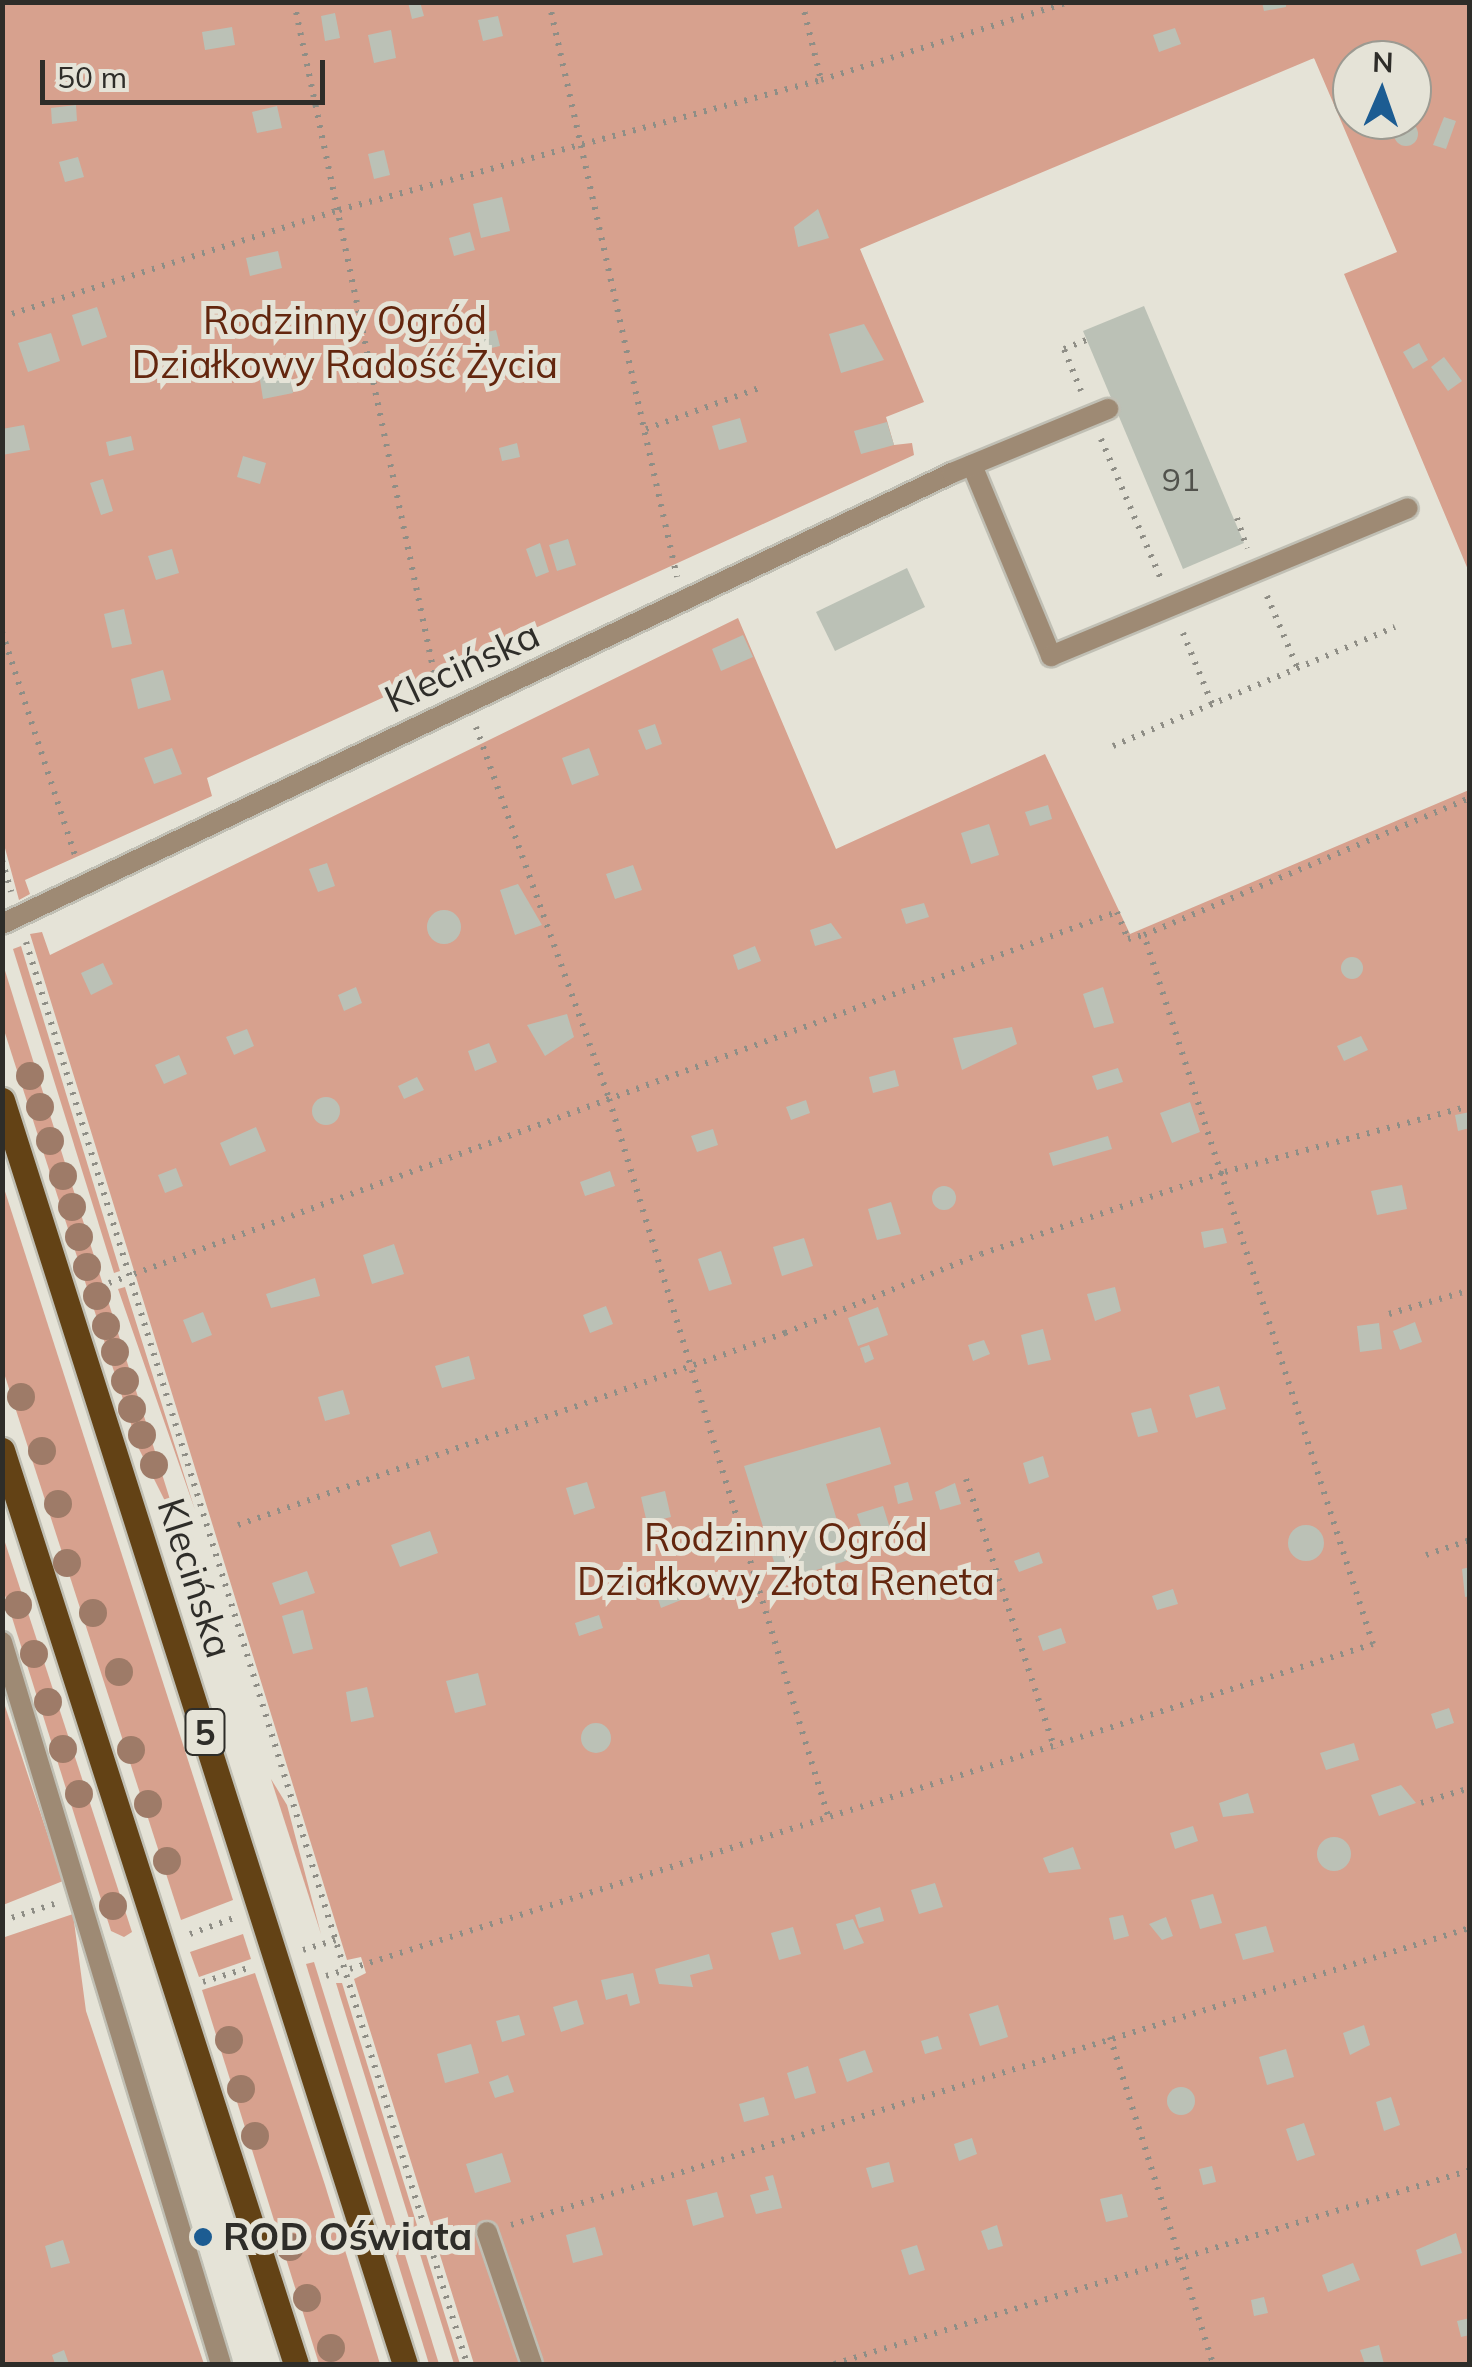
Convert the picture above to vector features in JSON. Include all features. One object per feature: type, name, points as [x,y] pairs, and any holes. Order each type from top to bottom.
[{"type":"main road","name":"Klecińska","points":[[2,1100],[405,2364]]},
{"type":"main road","points":[[2,1450],[296,2364]]},
{"type":"street","name":"Klecińska","points":[[10,920],[468,707],[962,469],[1100,412]]},
{"type":"street","points":[[962,469],[1051,656],[1408,508]]},
{"type":"street","points":[[2,1642],[221,2364]]},
{"type":"street","points":[[487,2232],[532,2364]]},
{"type":"path","points":[[294,2],[434,673]]},
{"type":"path","points":[[549,2],[577,143],[685,601]]},
{"type":"path","points":[[802,2],[821,80]]},
{"type":"path","points":[[2,317],[339,210],[821,80],[1068,2]]},
{"type":"path","points":[[1086,340],[1064,349],[1100,412],[1213,706]]},
{"type":"path","points":[[646,429],[759,388]]},
{"type":"path","points":[[1113,746],[1395,627]]},
{"type":"path","points":[[2,632],[87,883]]},
{"type":"path","points":[[468,707],[609,1099],[829,1819]]},
{"type":"path","points":[[134,1274],[1117,912],[1128,940],[1144,935],[1470,798]]},
{"type":"path","points":[[2,860],[10,920],[336,1940],[467,2364]]},
{"type":"path","points":[[350,1968],[1055,1749],[1373,1644],[1224,1172],[1144,935]]},
{"type":"path","points":[[238,1525],[1224,1172],[1470,1106]]},
{"type":"path","points":[[109,1283],[122,1278]]},
{"type":"path","points":[[1389,1314],[1470,1290]]},
{"type":"path","points":[[966,1479],[1055,1749]]},
{"type":"path","points":[[1426,1555],[1470,1540]]},
{"type":"path","points":[[1421,1803],[1470,1788]]},
{"type":"path","points":[[2,1921],[45,1907]]},
{"type":"path","points":[[180,1937],[244,1915]]},
{"type":"path","points":[[487,2232],[1470,1928]]},
{"type":"path","points":[[297,1952],[336,1940]]},
{"type":"path","points":[[326,1976],[339,1972]]},
{"type":"path","points":[[1110,2037],[1213,2364]]},
{"type":"path","points":[[834,2364],[1470,2170]]},
{"type":"green space","name":"Rodzinny Ogród Działkowy Radość Życia","points":[[2,3],[1469,3],[1469,572],[1344,274],[1397,252],[1349,140],[1432,140],[1432,40],[1332,40],[1332,100],[1314,58],[860,249],[924,402],[886,417],[894,445],[912,443],[914,455],[207,778],[212,796],[25,880],[30,894],[19,900],[2,837]]},
{"type":"green space","name":"Rodzinny Ogród Działkowy Złota Reneta","points":[[738,618],[836,849],[1045,754],[1130,934],[1469,790],[1469,2364],[474,2364],[354,1979],[366,1973],[361,1957],[347,1960],[30,934],[42,932],[50,955]]},
{"type":"green space","points":[[21,946],[120,1271],[114,1273],[13,949]]},
{"type":"green space","points":[[2,961],[172,1506],[168,1507],[139,1449],[3,1027]]},
{"type":"green space","points":[[2,1182],[233,1900],[181,1920],[3,1370]]},
{"type":"green space","points":[[125,1287],[129,1300],[195,1510],[118,1289]]},
{"type":"green space","points":[[2,1533],[132,1932],[124,1937],[111,1931],[3,1589]]},
{"type":"green space","points":[[2,1697],[63,1881],[3,1905],[2,1905]]},
{"type":"green space","points":[[271,1779],[287,1805],[321,1934]]},
{"type":"green space","points":[[73,1914],[86,2011],[204,2364],[3,2364],[2,1938]]},
{"type":"green space","points":[[243,1934],[251,1959],[199,1977],[190,1952]]},
{"type":"green space","points":[[314,1962],[439,2364],[429,2364],[306,1964]]},
{"type":"green space","points":[[255,1973],[380,2364],[319,2364],[202,1990]]},
{"type":"green space","points":[[336,1983],[342,1983],[460,2364],[454,2364]]},
{"type":"building","points":[[408,2],[420,2],[424,16],[412,19]]},
{"type":"building","points":[[1262,2],[1286,2],[1286,7],[1264,11]]},
{"type":"building","points":[[335,13],[340,38],[325,41],[321,16]]},
{"type":"building","points":[[498,16],[503,36],[483,41],[478,20]]},
{"type":"building","points":[[232,27],[235,45],[205,50],[202,32]]},
{"type":"building","points":[[1175,28],[1181,44],[1159,52],[1153,35]]},
{"type":"building","points":[[391,30],[396,58],[374,63],[368,35]]},
{"type":"building","points":[[76,105],[77,121],[52,124],[51,108]]},
{"type":"building","points":[[277,106],[282,128],[257,133],[252,112]]},
{"type":"building","points":[[1444,117],[1456,121],[1446,149],[1433,145]]},
{"type":"building","points":[[1396,140],[1416,140],[1406,146]]},
{"type":"building","points":[[384,150],[390,175],[374,179],[368,154]]},
{"type":"building","points":[[78,157],[84,177],[65,182],[59,162]]},
{"type":"building","points":[[502,197],[510,231],[481,238],[473,204]]},
{"type":"building","points":[[818,209],[829,238],[798,247],[794,227]]},
{"type":"building","points":[[470,232],[475,250],[454,256],[449,238]]},
{"type":"building","points":[[278,251],[282,268],[250,276],[246,258]]},
{"type":"building","points":[[1144,306],[1244,543],[1183,569],[1083,331]]},
{"type":"building","points":[[97,307],[107,337],[82,346],[72,315]]},
{"type":"building","points":[[864,324],[884,360],[841,373],[829,334]]},
{"type":"building","points":[[496,330],[500,346],[474,352],[470,336]]},
{"type":"building","points":[[51,333],[60,361],[28,372],[18,343]]},
{"type":"building","points":[[1419,343],[1428,360],[1413,369],[1403,352]]},
{"type":"building","points":[[1444,357],[1462,381],[1448,391],[1431,367]]},
{"type":"building","points":[[289,369],[293,393],[263,399],[259,374]]},
{"type":"building","points":[[740,418],[747,442],[719,450],[712,426]]},
{"type":"building","points":[[887,422],[894,445],[861,454],[854,431]]},
{"type":"building","points":[[24,425],[30,450],[2,455],[2,429]]},
{"type":"building","points":[[131,436],[134,450],[109,456],[106,442]]},
{"type":"building","points":[[517,443],[520,457],[502,461],[499,448]]},
{"type":"building","points":[[243,456],[266,463],[260,484],[237,477]]},
{"type":"building","points":[[103,479],[113,511],[101,515],[90,483]]},
{"type":"building","points":[[568,539],[576,565],[557,571],[549,545]]},
{"type":"building","points":[[540,543],[549,572],[536,577],[526,549]]},
{"type":"building","points":[[172,549],[179,573],[156,580],[148,556]]},
{"type":"building","points":[[907,568],[925,607],[835,651],[816,612]]},
{"type":"building","points":[[124,609],[132,644],[112,648],[104,614]]},
{"type":"building","points":[[743,635],[753,657],[721,671],[712,649]]},
{"type":"building","points":[[163,670],[171,700],[138,709],[131,679]]},
{"type":"building","points":[[655,724],[662,744],[646,750],[638,730]]},
{"type":"building","points":[[172,748],[182,774],[154,784],[144,758]]},
{"type":"building","points":[[589,748],[599,775],[572,785],[562,758]]},
{"type":"building","points":[[1048,805],[1052,819],[1030,826],[1025,812]]},
{"type":"building","points":[[989,824],[999,855],[971,864],[961,833]]},
{"type":"building","points":[[327,863],[335,886],[318,892],[309,869]]},
{"type":"building","points":[[633,865],[642,890],[615,899],[606,874]]},
{"type":"building","points":[[518,884],[542,925],[515,935],[500,890]]},
{"type":"building","points":[[924,903],[929,917],[906,924],[901,909]]},
{"type":"building","points":[[444,910],[456,915],[461,927],[456,939],[444,944],[432,939],[427,927],[432,915]]},
{"type":"building","points":[[831,923],[842,938],[815,946],[810,930]]},
{"type":"building","points":[[755,946],[761,961],[738,970],[733,955]]},
{"type":"building","points":[[1352,957],[1360,960],[1360,976],[1352,979],[1344,976],[1341,968],[1344,960]]},
{"type":"building","points":[[103,963],[113,984],[91,995],[81,973]]},
{"type":"building","points":[[356,987],[362,1003],[344,1011],[338,995]]},
{"type":"building","points":[[1103,987],[1114,1023],[1094,1028],[1083,994]]},
{"type":"building","points":[[567,1014],[574,1037],[545,1056],[527,1025]]},
{"type":"building","points":[[1012,1027],[1017,1044],[962,1070],[953,1038]]},
{"type":"building","points":[[247,1029],[254,1046],[234,1055],[226,1037]]},
{"type":"building","points":[[1361,1036],[1368,1050],[1344,1061],[1337,1046]]},
{"type":"building","points":[[489,1043],[497,1062],[475,1071],[468,1051]]},
{"type":"building","points":[[179,1055],[187,1074],[164,1084],[155,1065]]},
{"type":"building","points":[[1118,1068],[1123,1082],[1097,1090],[1092,1076]]},
{"type":"building","points":[[895,1070],[899,1086],[873,1093],[869,1077]]},
{"type":"building","points":[[417,1077],[424,1090],[404,1099],[398,1086]]},
{"type":"building","points":[[326,1097],[336,1101],[340,1111],[336,1121],[326,1125],[316,1121],[312,1111],[316,1101]]},
{"type":"building","points":[[806,1100],[810,1113],[791,1120],[786,1107]]},
{"type":"building","points":[[1190,1102],[1200,1132],[1172,1143],[1160,1113]]},
{"type":"building","points":[[1470,1112],[1470,1128],[1458,1131],[1455,1115]]},
{"type":"building","points":[[256,1127],[266,1151],[230,1166],[220,1143]]},
{"type":"building","points":[[713,1129],[718,1145],[697,1152],[691,1136]]},
{"type":"building","points":[[1108,1136],[1112,1149],[1053,1166],[1049,1153]]},
{"type":"building","points":[[176,1168],[183,1186],[165,1193],[158,1175]]},
{"type":"building","points":[[610,1171],[615,1186],[585,1196],[580,1182]]},
{"type":"building","points":[[1402,1185],[1407,1209],[1377,1215],[1371,1191]]},
{"type":"building","points":[[944,1186],[953,1189],[953,1207],[944,1210],[935,1207],[932,1198],[935,1189]]},
{"type":"building","points":[[891,1202],[901,1234],[877,1240],[868,1209]]},
{"type":"building","points":[[1223,1228],[1227,1243],[1204,1248],[1201,1232]]},
{"type":"building","points":[[804,1238],[813,1266],[782,1276],[773,1247]]},
{"type":"building","points":[[394,1244],[404,1274],[372,1284],[363,1255]]},
{"type":"building","points":[[721,1251],[732,1284],[709,1291],[698,1259]]},
{"type":"building","points":[[315,1278],[320,1296],[271,1308],[266,1294]]},
{"type":"building","points":[[1115,1287],[1121,1311],[1095,1321],[1087,1294]]},
{"type":"building","points":[[606,1306],[613,1324],[590,1333],[583,1315]]},
{"type":"building","points":[[878,1307],[888,1335],[858,1346],[848,1318]]},
{"type":"building","points":[[203,1312],[212,1335],[192,1343],[183,1320]]},
{"type":"building","points":[[1415,1322],[1422,1342],[1400,1350],[1393,1331]]},
{"type":"building","points":[[1379,1323],[1382,1349],[1360,1352],[1357,1326]]},
{"type":"building","points":[[1043,1329],[1051,1360],[1028,1365],[1021,1335]]},
{"type":"building","points":[[984,1340],[990,1354],[973,1361],[968,1345]]},
{"type":"building","points":[[869,1345],[874,1359],[865,1363],[860,1348]]},
{"type":"building","points":[[469,1356],[475,1379],[442,1388],[435,1366]]},
{"type":"building","points":[[1219,1386],[1226,1409],[1196,1418],[1189,1395]]},
{"type":"building","points":[[343,1390],[350,1414],[325,1421],[318,1397]]},
{"type":"building","points":[[1151,1408],[1158,1432],[1138,1437],[1131,1413]]},
{"type":"building","points":[[880,1427],[891,1464],[826,1484],[849,1560],[780,1581],[744,1466]]},
{"type":"building","points":[[1043,1456],[1049,1477],[1029,1484],[1023,1463]]},
{"type":"building","points":[[587,1482],[595,1508],[574,1515],[566,1488]]},
{"type":"building","points":[[908,1482],[913,1500],[898,1504],[894,1486]]},
{"type":"building","points":[[955,1483],[961,1504],[940,1510],[935,1492]]},
{"type":"building","points":[[665,1491],[671,1517],[647,1523],[641,1497]]},
{"type":"building","points":[[883,1506],[893,1538],[868,1546],[857,1514]]},
{"type":"building","points":[[1306,1525],[1319,1530],[1324,1543],[1319,1556],[1306,1561],[1293,1556],[1288,1543],[1293,1530]]},
{"type":"building","points":[[430,1531],[438,1553],[400,1567],[391,1545]]},
{"type":"building","points":[[1039,1552],[1043,1563],[1019,1572],[1014,1561]]},
{"type":"building","points":[[1470,1567],[1470,1596],[1465,1597],[1462,1569]]},
{"type":"building","points":[[307,1571],[315,1593],[280,1605],[272,1583]]},
{"type":"building","points":[[707,1574],[713,1594],[690,1600],[684,1581]]},
{"type":"building","points":[[676,1586],[681,1600],[661,1608],[656,1593]]},
{"type":"building","points":[[1173,1589],[1178,1604],[1157,1610],[1152,1596]]},
{"type":"building","points":[[303,1610],[313,1649],[293,1654],[282,1616]]},
{"type":"building","points":[[599,1615],[603,1628],[579,1636],[575,1623]]},
{"type":"building","points":[[1061,1628],[1066,1643],[1043,1651],[1038,1636]]},
{"type":"building","points":[[478,1673],[486,1705],[455,1713],[446,1681]]},
{"type":"building","points":[[367,1687],[374,1717],[351,1722],[346,1692]]},
{"type":"building","points":[[1449,1708],[1454,1723],[1436,1729],[1431,1714]]},
{"type":"building","points":[[596,1723],[607,1727],[611,1738],[607,1749],[596,1753],[585,1749],[581,1738],[585,1727]]},
{"type":"building","points":[[1354,1743],[1359,1760],[1326,1770],[1320,1753]]},
{"type":"building","points":[[1401,1785],[1416,1803],[1379,1816],[1371,1795]]},
{"type":"building","points":[[1248,1793],[1254,1813],[1223,1817],[1219,1803]]},
{"type":"building","points":[[1193,1826],[1198,1841],[1175,1849],[1170,1833]]},
{"type":"building","points":[[1334,1837],[1346,1842],[1351,1854],[1346,1866],[1334,1871],[1322,1866],[1317,1854],[1322,1842]]},
{"type":"building","points":[[1073,1847],[1081,1869],[1049,1873],[1043,1858]]},
{"type":"building","points":[[935,1883],[943,1907],[919,1914],[911,1890]]},
{"type":"building","points":[[1213,1894],[1222,1923],[1200,1929],[1191,1900]]},
{"type":"building","points":[[880,1907],[884,1921],[859,1928],[855,1915]]},
{"type":"building","points":[[1123,1915],[1129,1936],[1114,1940],[1109,1918]]},
{"type":"building","points":[[1166,1917],[1173,1936],[1162,1940],[1149,1924]]},
{"type":"building","points":[[853,1919],[864,1943],[844,1950],[836,1924]]},
{"type":"building","points":[[1266,1926],[1274,1952],[1243,1960],[1235,1934]]},
{"type":"building","points":[[793,1927],[801,1954],[779,1960],[771,1933]]},
{"type":"building","points":[[709,1954],[713,1969],[690,1975],[693,1987],[659,1984],[655,1969]]},
{"type":"building","points":[[633,1973],[640,2003],[630,2006],[627,1994],[606,2000],[601,1980]]},
{"type":"building","points":[[577,2000],[584,2024],[561,2032],[553,2007]]},
{"type":"building","points":[[998,2005],[1008,2037],[980,2046],[969,2014]]},
{"type":"building","points":[[519,2015],[525,2035],[502,2042],[496,2021]]},
{"type":"building","points":[[1364,2025],[1370,2045],[1350,2055],[1343,2033]]},
{"type":"building","points":[[938,2036],[942,2049],[925,2054],[921,2041]]},
{"type":"building","points":[[471,2044],[479,2073],[445,2083],[437,2054]]},
{"type":"building","points":[[1286,2049],[1294,2077],[1267,2085],[1259,2057]]},
{"type":"building","points":[[865,2050],[873,2072],[847,2082],[839,2059]]},
{"type":"building","points":[[808,2066],[816,2093],[795,2099],[787,2073]]},
{"type":"building","points":[[508,2075],[514,2092],[495,2098],[489,2082]]},
{"type":"building","points":[[1181,2087],[1191,2091],[1195,2101],[1191,2111],[1181,2115],[1171,2111],[1167,2101],[1171,2091]]},
{"type":"building","points":[[764,2097],[769,2115],[744,2122],[739,2104]]},
{"type":"building","points":[[1391,2097],[1400,2125],[1384,2131],[1376,2102]]},
{"type":"building","points":[[1304,2123],[1315,2155],[1297,2161],[1286,2129]]},
{"type":"building","points":[[972,2138],[977,2154],[959,2161],[954,2144]]},
{"type":"building","points":[[502,2153],[511,2182],[475,2193],[466,2164]]},
{"type":"building","points":[[889,2162],[894,2182],[872,2188],[866,2168]]},
{"type":"building","points":[[1212,2166],[1216,2182],[1203,2185],[1199,2169]]},
{"type":"building","points":[[773,2175],[782,2208],[756,2214],[750,2195],[769,2190],[765,2177]]},
{"type":"building","points":[[717,2192],[724,2217],[693,2226],[686,2200]]},
{"type":"building","points":[[1122,2194],[1128,2217],[1106,2222],[1100,2199]]},
{"type":"building","points":[[997,2225],[1003,2246],[988,2250],[981,2231]]},
{"type":"building","points":[[595,2227],[603,2255],[573,2263],[566,2235]]},
{"type":"building","points":[[1456,2233],[1462,2253],[1421,2266],[1416,2250]]},
{"type":"building","points":[[63,2240],[70,2263],[51,2268],[45,2246]]},
{"type":"building","points":[[917,2245],[925,2270],[909,2275],[901,2250]]},
{"type":"building","points":[[1353,2263],[1360,2280],[1328,2292],[1322,2275]]},
{"type":"building","points":[[1264,2297],[1268,2313],[1254,2316],[1251,2300]]},
{"type":"building","points":[[1470,2318],[1470,2335],[1461,2337],[1457,2321]]},
{"type":"building","points":[[1379,2345],[1384,2364],[1365,2364],[1360,2350]]},
{"type":"building","points":[[64,2350],[69,2364],[55,2364],[52,2355]]},
{"type":"place","name":"ROD Oświata","points":[[203,2237]]}]
